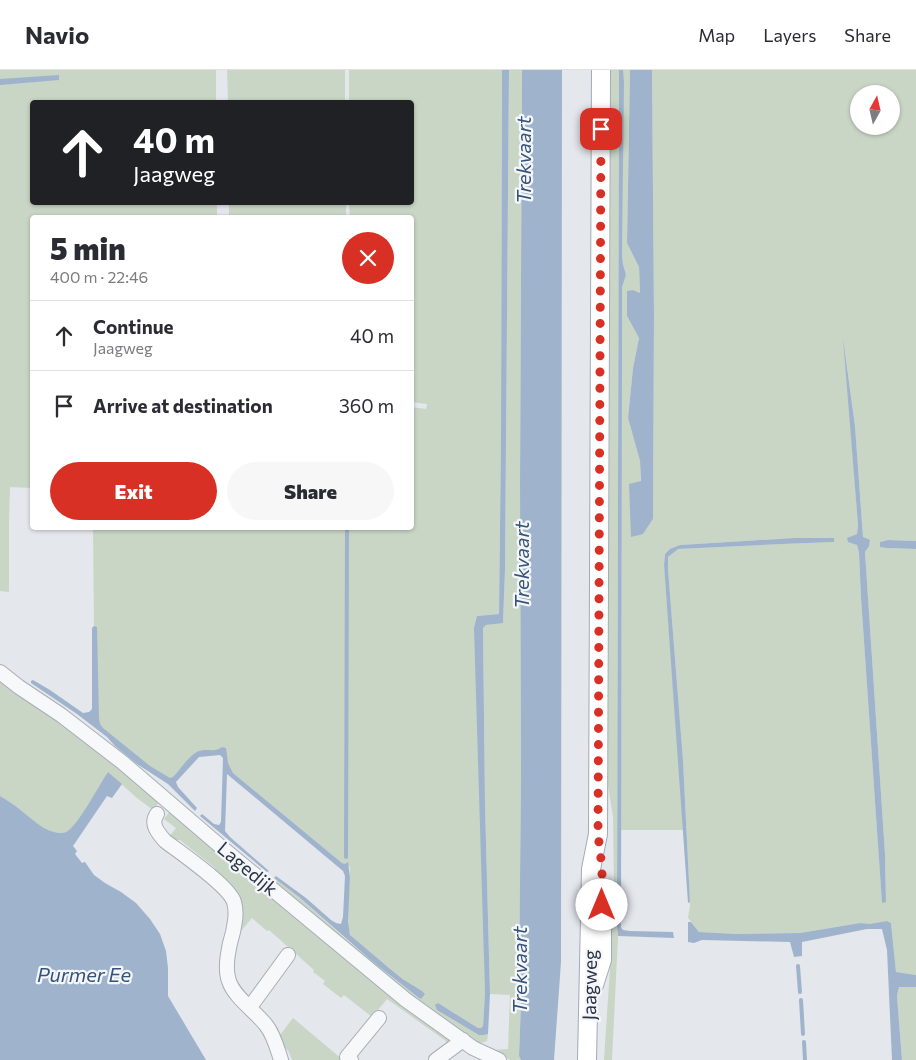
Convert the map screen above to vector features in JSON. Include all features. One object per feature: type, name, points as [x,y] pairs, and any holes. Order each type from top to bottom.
[{"type":"main road","name":"Jaagweg","points":[[587,1060],[591,869],[598,834],[601,70]]},
{"type":"street","name":"Lagedijk","points":[[0,672],[98,743],[400,995],[473,1048],[499,1060]]},
{"type":"street","points":[[157,814],[154,818],[154,825],[165,841],[221,884],[234,901],[236,919],[229,946],[227,972],[229,982],[234,991],[265,1023],[271,1032],[281,1060]]},
{"type":"street","points":[[250,1007],[288,955]]},
{"type":"street","points":[[351,1060],[346,1057],[379,1018]]},
{"type":"street","points":[[436,1060],[463,1040]]},
{"type":"green space","points":[[0,70],[216,70],[216,100],[30,100],[30,205],[217,205],[217,215],[30,215],[30,488],[10,487],[9,592],[0,591]]},
{"type":"green space","points":[[227,70],[345,70],[345,100],[228,100]]},
{"type":"green space","points":[[349,70],[502,70],[499,614],[477,616],[485,993],[483,1026],[478,1028],[438,1003],[484,1035],[488,1034],[487,1041],[478,1044],[404,993],[271,883],[274,878],[299,897],[347,940],[419,998],[404,980],[352,938],[348,924],[350,867],[342,863],[233,773],[222,747],[217,751],[202,750],[172,783],[95,725],[93,530],[414,530],[414,407],[426,409],[427,404],[414,402],[414,215],[350,215],[349,205],[414,205],[414,100],[349,100]]},
{"type":"green space","points":[[509,70],[522,70],[519,983],[521,1003],[519,1056],[521,1060],[510,1060],[494,1050],[508,1049],[510,995],[490,994],[485,803],[483,628],[486,625],[503,622],[505,570]]},
{"type":"green space","points":[[611,70],[619,70],[618,937],[612,1060],[604,1060],[614,885],[613,816],[608,786]]},
{"type":"green space","points":[[623,70],[630,70],[627,243],[639,267],[640,293],[633,290],[627,316],[639,338],[633,368],[628,418],[640,461],[643,534],[653,519],[652,70],[916,70],[916,541],[888,540],[880,542],[880,547],[916,549],[916,975],[896,972],[891,923],[887,921],[870,925],[860,923],[800,933],[736,934],[699,932],[688,918],[690,905],[683,760],[668,557],[677,549],[834,542],[794,538],[680,545],[665,554],[664,565],[684,830],[621,830],[622,286],[626,275],[623,264]],"holes":[[[845,351],[855,426],[863,538],[869,546],[865,552],[885,854],[886,902],[882,902],[859,553],[857,545],[847,539],[857,534],[858,525]]]},
{"type":"green space","points":[[229,205],[346,205],[346,215],[229,215]]},
{"type":"green space","points":[[0,677],[39,704],[161,800],[153,810],[108,772],[76,822],[63,833],[43,828],[0,796]]},
{"type":"green space","points":[[170,811],[451,1041],[449,1046],[429,1059],[428,1056],[445,1045],[446,1041],[387,999],[372,1017],[344,995],[341,998],[323,984],[325,981],[313,972],[314,970],[269,930],[267,931],[252,918],[241,931],[214,873],[215,868],[180,840],[174,840],[169,837],[176,828],[164,819]]},
{"type":"green space","points":[[899,987],[916,987],[916,1060],[902,1060],[897,997]]},
{"type":"green space","points":[[293,1018],[343,1060],[292,1060],[289,1052],[281,1044],[280,1035]]},
{"type":"water","points":[[502,70],[509,70],[505,570],[503,623],[486,625],[483,628],[490,994],[488,1034],[479,1035],[437,1010],[435,1005],[438,1003],[478,1028],[483,1026],[485,993],[474,628],[477,616],[499,614]]},
{"type":"water","name":"Trekvaart","points":[[522,70],[562,70],[561,962],[554,1060],[521,1060],[519,1056],[521,1003],[519,983]]},
{"type":"water","points":[[619,70],[623,70],[624,83],[622,255],[626,275],[622,287],[621,928],[630,931],[673,932],[674,938],[618,936],[617,926]]},
{"type":"water","points":[[630,70],[652,70],[654,316],[653,519],[643,534],[631,537],[629,484],[641,481],[640,461],[628,418],[633,368],[639,338],[627,316],[627,291],[633,290],[640,293],[639,267],[627,243]]},
{"type":"water","points":[[59,75],[59,80],[0,85],[0,79]]},
{"type":"water","points":[[843,338],[855,426],[863,537],[870,540],[865,552],[885,854],[886,902],[882,903],[859,553],[857,545],[848,542],[847,538],[857,534],[858,525]]},
{"type":"water","points":[[794,538],[834,538],[834,542],[678,549],[668,557],[683,760],[690,902],[688,903],[664,565],[665,554],[670,549],[680,545]]},
{"type":"water","points":[[888,540],[916,541],[916,549],[880,547],[880,542]]},
{"type":"water","points":[[94,626],[97,627],[99,718],[103,728],[150,766],[170,778],[196,753],[202,750],[226,748],[228,763],[233,773],[342,863],[348,862],[350,877],[348,921],[350,935],[404,980],[422,991],[425,994],[421,999],[373,962],[299,897],[274,878],[276,876],[306,898],[331,920],[341,924],[345,876],[343,871],[227,774],[225,831],[269,871],[267,872],[200,816],[202,814],[214,824],[219,825],[221,822],[223,758],[220,755],[199,757],[176,782],[178,787],[197,808],[195,811],[168,784],[137,764],[107,737],[77,714],[31,683],[33,680],[83,713],[89,712],[92,709],[92,628]]},
{"type":"water","name":"Purmer Ee","points":[[108,772],[122,784],[112,798],[107,796],[73,846],[77,851],[75,854],[82,863],[85,862],[94,875],[136,903],[160,934],[166,951],[168,996],[206,1060],[0,1060],[0,796],[43,828],[63,833],[76,822]]},
{"type":"water","points":[[887,921],[891,923],[896,972],[916,975],[916,987],[899,987],[897,996],[902,1060],[892,1060],[887,950],[882,929],[867,929],[802,942],[802,956],[794,957],[790,942],[702,940],[694,943],[688,942],[688,922],[691,922],[699,932],[736,934],[800,933],[860,923],[870,924]]},
{"type":"waterway","points":[[346,857],[347,530]]},
{"type":"waterway","points":[[798,966],[800,992]]},
{"type":"waterway","points":[[801,1000],[803,1034]]},
{"type":"waterway","points":[[804,1042],[805,1060]]},
{"type":"route","points":[[601,129],[598,834],[602,868],[602,905]]}]
